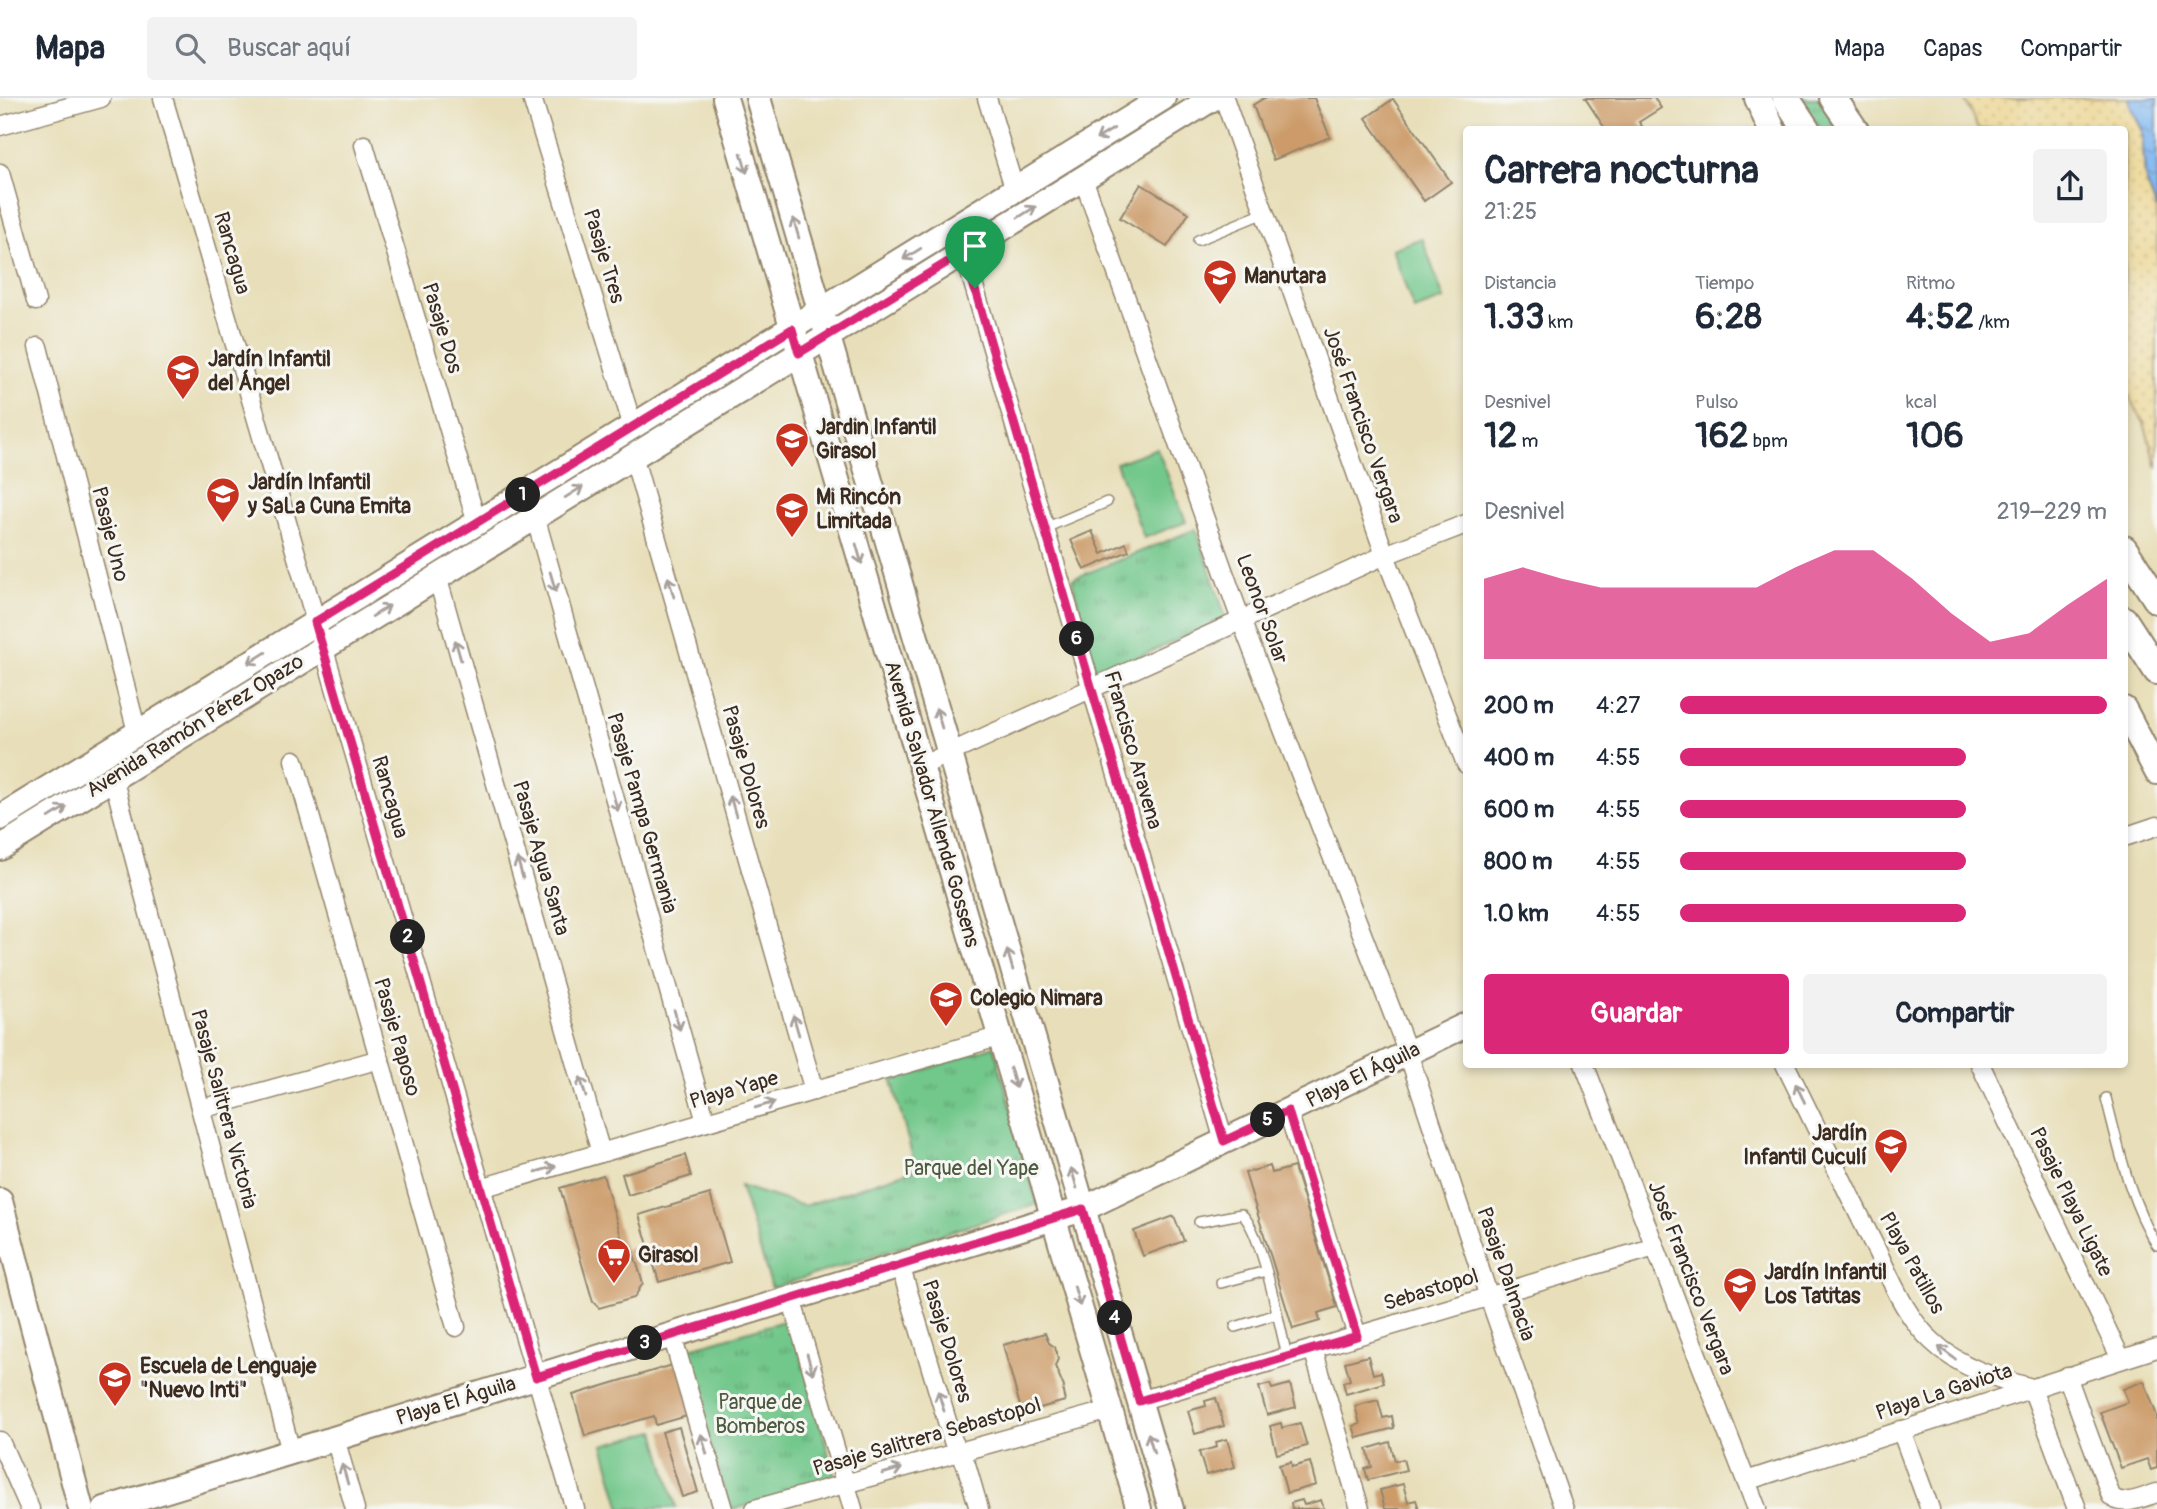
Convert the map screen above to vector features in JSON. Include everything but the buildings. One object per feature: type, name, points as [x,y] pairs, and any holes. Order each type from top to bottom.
[{"type":"main road","name":"Avenida Salvador Allende Gossens","points":[[724,98],[1139,1509]]},
{"type":"main road","name":"Avenida Salvador Allende Gossens","points":[[758,98],[1171,1509]]},
{"type":"main road","name":"Avenida Ramón Pérez Opazo","points":[[0,848],[633,455],[796,341],[821,312],[1163,98]]},
{"type":"main road","name":"Avenida Ramón Pérez Opazo","points":[[0,818],[633,427],[796,341],[828,335],[1213,98]]},
{"type":"main road","points":[[1743,98],[1760,126]]},
{"type":"main road","points":[[1758,98],[1770,126]]},
{"type":"main road","points":[[1786,98],[1804,126]]},
{"type":"main road","points":[[1833,98],[1852,126]]},
{"type":"main road","points":[[1850,98],[1861,126]]},
{"type":"main road","points":[[2128,555],[2157,600]]},
{"type":"main road","points":[[2128,626],[2157,671]]},
{"type":"main road","points":[[2128,715],[2157,772]]},
{"type":"main road","name":"Playa El Águila","points":[[105,1509],[1083,1209],[1463,1026]]},
{"type":"main road","points":[[0,1201],[81,1509]]},
{"type":"street","points":[[0,126],[102,98]]},
{"type":"street","name":"Rancagua","points":[[163,98],[575,1509]]},
{"type":"street","name":"Pasaje Tres","points":[[532,98],[633,427]]},
{"type":"street","points":[[987,98],[1015,191]]},
{"type":"street","name":"José Francisco Vergara","points":[[1224,98],[1385,555],[1463,756]]},
{"type":"street","name":"Pasaje Dos","points":[[364,145],[477,523]]},
{"type":"street","points":[[0,173],[36,301]]},
{"type":"street","name":"Leonor Solar","points":[[1083,178],[1241,620],[1408,1053]]},
{"type":"street","name":"Francisco Aravena","points":[[964,252],[1224,1141]]},
{"type":"street","name":"Pasaje Uno","points":[[38,348],[137,733]]},
{"type":"street","name":"Pasaje Dolores","points":[[633,455],[814,1091]]},
{"type":"street","name":"Pasaje Pampa Germania","points":[[535,516],[706,1122]]},
{"type":"street","points":[[921,766],[1385,555],[1463,525]]},
{"type":"street","name":"Pasaje Agua Santa","points":[[437,576],[601,1153]]},
{"type":"street","name":"Pasaje Paposo","points":[[294,760],[456,1327]]},
{"type":"street","name":"Pasaje Salitrera Victoria","points":[[113,777],[291,1452]]},
{"type":"street","points":[[2128,836],[2157,826]]},
{"type":"street","name":"Playa Yape","points":[[481,1188],[1000,1037]]},
{"type":"street","name":"Pasaje Dalmacia","points":[[1408,1053],[1489,1297],[1564,1509]]},
{"type":"street","points":[[201,1109],[380,1059]]},
{"type":"street","name":"José Francisco Vergara","points":[[1586,1068],[1757,1509]]},
{"type":"street","name":"Playa Patillos","points":[[1787,1068],[1894,1285],[1917,1325],[1941,1350],[1970,1368],[1987,1376],[2032,1388]]},
{"type":"street","name":"Pasaje Playa Ligate","points":[[1982,1068],[2121,1359]]},
{"type":"street","points":[[1288,1111],[1357,1336]]},
{"type":"street","name":"Sebastopol","points":[[1139,1401],[1655,1247]]},
{"type":"street","name":"Pasaje Dolores","points":[[900,1265],[953,1441],[960,1452],[979,1509]]},
{"type":"street","points":[[791,1298],[853,1509]]},
{"type":"street","points":[[672,1335],[723,1509]]},
{"type":"street","name":"Playa La Gaviota","points":[[1746,1481],[2157,1348]]},
{"type":"street","points":[[1313,1349],[1360,1509]]},
{"type":"street","points":[[2067,1376],[2111,1496],[2116,1501],[2124,1502],[2157,1493]]},
{"type":"street","points":[[2032,1388],[2077,1509]]},
{"type":"street","name":"Pasaje Salitrera Sebastopol","points":[[755,1509],[1110,1410]]},
{"type":"street","points":[[1901,1430],[1930,1509]]},
{"type":"street","points":[[335,1438],[355,1509]]},
{"type":"street","points":[[0,1441],[30,1509]]},
{"type":"lane","points":[[1198,240],[1264,212]]},
{"type":"lane","points":[[1045,528],[1107,502]]},
{"type":"lane","points":[[2106,1098],[2129,1187],[2146,1227],[2157,1244]]},
{"type":"lane","points":[[1199,1222],[1241,1214],[1247,1218],[1266,1271],[1287,1356]]},
{"type":"lane","points":[[1221,1283],[1266,1271]]},
{"type":"lane","points":[[1235,1327],[1277,1314]]},
{"type":"green space","points":[[1798,98],[1819,98],[1838,126],[1819,126]]},
{"type":"green space","points":[[1422,238],[1444,299],[1414,310],[1392,249]]},
{"type":"green space","points":[[1157,448],[1186,522],[1144,538],[1116,463]]},
{"type":"green space","points":[[1196,529],[1226,618],[1097,676],[1072,579]]},
{"type":"green space","name":"Parque del Yape","points":[[994,1046],[1037,1204],[772,1288],[740,1186],[804,1206],[916,1169],[892,1081]]},
{"type":"green space","name":"Parque de Bomberos","points":[[787,1320],[792,1324],[834,1473],[828,1484],[735,1509],[728,1505],[685,1355],[691,1348]]},
{"type":"green space","points":[[655,1431],[676,1508],[621,1509],[603,1445]]},
{"type":"sand","points":[[1964,98],[2129,98],[2142,129],[2145,177],[2157,210],[2157,468],[2144,423],[2128,394],[2128,126],[1977,126]]},
{"type":"water","points":[[2129,98],[2157,98],[2157,210],[2145,177],[2142,129]]},
{"type":"place","name":"Manutara","points":[[1220,306]]},
{"type":"place","name":"Jardín Infantil del Ángel","points":[[183,401]]},
{"type":"place","name":"Jardin Infantil Girasol","points":[[792,469]]},
{"type":"place","name":"Jardín Infantil y SaLa Cuna Emita","points":[[223,524]]},
{"type":"place","name":"Mi Rincón Limitada","points":[[792,539]]},
{"type":"place","name":"Colegio Nimara","points":[[946,1028]]},
{"type":"place","name":"Jardín Infantil Cuculí","points":[[1891,1175]]},
{"type":"place","name":"Girasol","points":[[614,1285]]},
{"type":"place","name":"Jardín Infantil Los Tatitas","points":[[1740,1314]]},
{"type":"place","name":"Escuela de Lenguaje \"Nuevo Inti\"","points":[[115,1408]]},
{"type":"route","points":[[964,252],[975,288],[1224,1141],[1288,1111],[1357,1336],[1139,1401],[1083,1209],[536,1377],[315,622],[792,329],[799,353],[964,252]]}]
